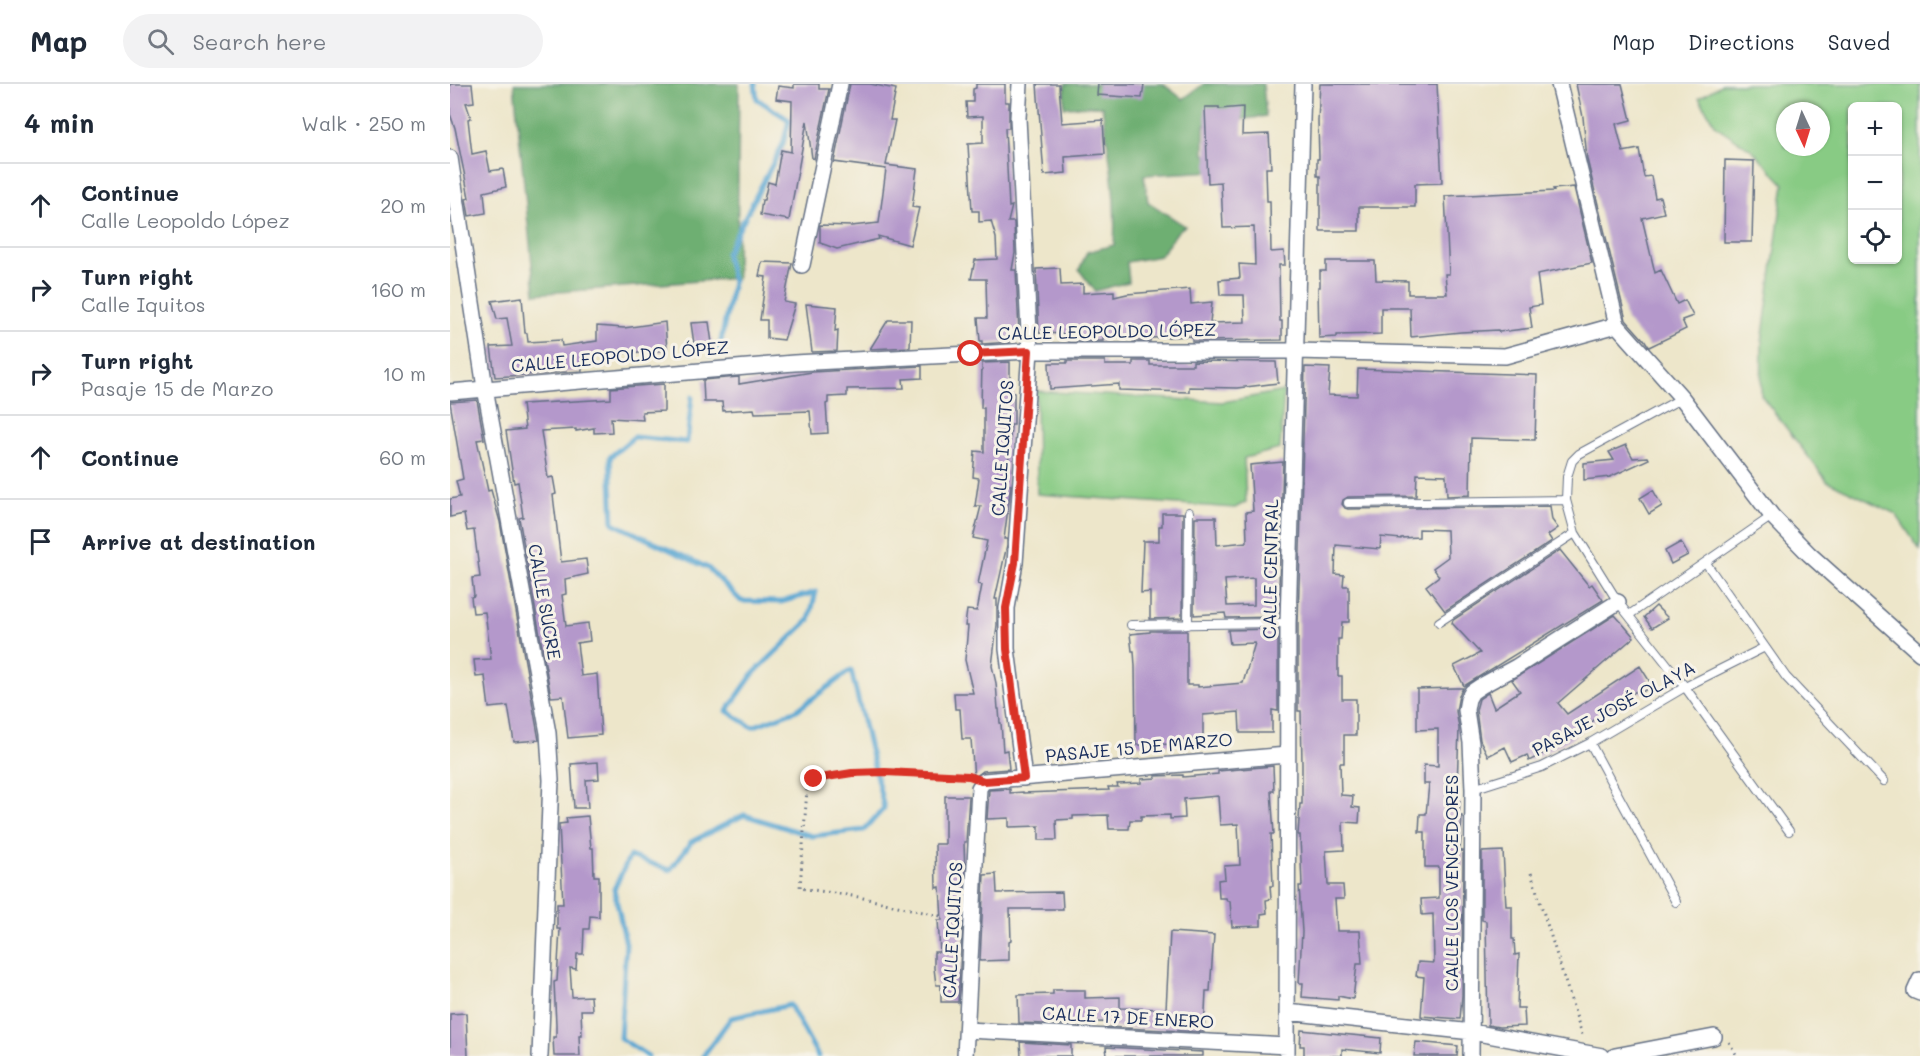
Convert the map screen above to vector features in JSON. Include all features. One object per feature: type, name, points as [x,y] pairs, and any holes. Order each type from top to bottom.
[{"type":"street","points":[[802,265],[840,84]]},
{"type":"street","name":"CALLE IQUITOS","points":[[1020,84],[1018,118],[1029,351],[1015,563],[1006,608],[1007,649],[1024,778]]},
{"type":"street","name":"CALLE CENTRAL","points":[[1287,1051],[1288,623],[1303,84]]},
{"type":"street","points":[[1559,84],[1617,325],[1682,398],[1772,516],[1809,554],[1920,653]]},
{"type":"street","name":"CALLE SUCRE","points":[[450,158],[485,388],[548,733],[551,780],[540,1056]]},
{"type":"street","name":"CALLE LEOPOLDO LÓPEZ","points":[[450,392],[794,363],[1029,351],[1296,351],[1505,356],[1617,325]]},
{"type":"street","name":"CALLE LOS VENCEDORES","points":[[1471,1056],[1473,789],[1472,743],[1466,710],[1468,699],[1472,692],[1481,686],[1516,667],[1618,602]]},
{"type":"street","name":"PASAJE 15 DE MARZO","points":[[984,781],[1287,755]]},
{"type":"street","name":"CALLE IQUITOS","points":[[965,1056],[980,788],[984,781]]},
{"type":"street","points":[[1920,980],[1915,991],[1920,993]]},
{"type":"street","points":[[1287,1012],[1472,1032],[1595,1055]]},
{"type":"street","name":"CALLE 17 DE ENERO","points":[[967,1030],[1287,1051]]},
{"type":"street","points":[[1615,1056],[1714,1037]]},
{"type":"lane","points":[[1682,398],[1579,454],[1572,461],[1567,477],[1566,500],[1575,532],[1618,602],[1685,687],[1788,831]]},
{"type":"lane","points":[[1348,503],[1566,500]]},
{"type":"lane","points":[[1188,625],[1189,512]]},
{"type":"lane","points":[[1629,615],[1772,516]]},
{"type":"lane","points":[[1439,622],[1575,532]]},
{"type":"lane","points":[[1706,562],[1786,677],[1884,781]]},
{"type":"lane","points":[[1131,625],[1288,623]]},
{"type":"lane","name":"PASAJE JOSÉ OLAYA","points":[[1473,789],[1542,767],[1590,743],[1685,687],[1765,647]]},
{"type":"lane","points":[[1590,743],[1676,902]]},
{"type":"path","points":[[940,916],[859,897],[800,888],[807,789],[814,779],[852,773],[885,772],[969,776],[984,781]]},
{"type":"path","points":[[1531,873],[1595,1055]]},
{"type":"green space","points":[[514,84],[739,84],[737,278],[535,294]]},
{"type":"green space","points":[[1065,84],[1163,84],[1183,99],[1204,84],[1263,84],[1266,116],[1204,125],[1204,154],[1214,159],[1215,171],[1144,175],[1148,202],[1185,226],[1178,231],[1160,256],[1127,262],[1129,282],[1095,291],[1079,270],[1087,252],[1114,245],[1113,193],[1107,140],[1102,106],[1064,107]]},
{"type":"green space","points":[[1722,84],[1920,84],[1920,550],[1896,514],[1827,481],[1761,395],[1762,342],[1784,184],[1753,151],[1716,126],[1699,98]]},
{"type":"green space","points":[[1036,391],[1223,402],[1284,391],[1280,449],[1244,458],[1246,502],[1235,508],[1037,494]]},
{"type":"building","points":[[450,84],[472,84],[474,102],[466,103],[471,118],[468,119],[472,154],[486,151],[490,171],[503,169],[506,187],[484,192],[486,213],[469,216],[466,199],[469,198],[450,114]]},
{"type":"building","points":[[794,84],[819,84],[819,89],[829,89],[814,159],[807,121],[789,220],[760,215],[768,182],[775,184],[781,150],[791,152],[792,101],[776,99],[778,86],[794,88]]},
{"type":"building","points":[[850,84],[870,84],[896,89],[890,120],[895,120],[886,165],[917,169],[912,207],[919,208],[910,245],[878,236],[879,239],[837,249],[820,243],[820,225],[851,226],[879,223],[886,169],[834,162]]},
{"type":"building","points":[[976,84],[1005,84],[1005,102],[1009,102],[1009,128],[1005,128],[1009,207],[1012,206],[1008,222],[1014,222],[1015,253],[1012,270],[1016,270],[1019,332],[1015,332],[1014,340],[1010,342],[982,344],[980,341],[978,318],[987,318],[986,279],[971,279],[975,260],[997,259],[996,238],[991,221],[979,222],[979,211],[972,211],[968,144],[983,143],[983,116],[967,117],[966,102],[973,102],[973,89],[976,88]]},
{"type":"building","points":[[1037,84],[1059,84],[1062,123],[1103,120],[1105,154],[1065,157],[1066,173],[1044,175]]},
{"type":"building","points":[[1098,84],[1144,84],[1142,98],[1097,95]]},
{"type":"building","points":[[1320,84],[1437,84],[1442,183],[1415,184],[1415,207],[1359,207],[1359,231],[1320,231],[1320,176],[1317,176],[1317,159],[1319,159]]},
{"type":"building","points":[[1576,84],[1622,84],[1631,120],[1616,124],[1623,152],[1639,149],[1644,177],[1651,176],[1655,198],[1660,197],[1664,213],[1642,218],[1655,273],[1661,270],[1677,304],[1685,300],[1693,316],[1682,320],[1686,329],[1649,347],[1626,320],[1587,159],[1583,117]]},
{"type":"building","points":[[1205,107],[1219,107],[1219,109],[1243,107],[1242,135],[1269,134],[1271,168],[1266,168],[1267,201],[1270,201],[1271,252],[1284,251],[1285,265],[1279,265],[1282,340],[1192,341],[1192,336],[1150,338],[1150,341],[1133,341],[1133,337],[1103,338],[1103,341],[1068,341],[1068,334],[1039,333],[1036,269],[1060,268],[1061,285],[1083,284],[1083,293],[1114,291],[1114,297],[1190,289],[1191,304],[1212,302],[1210,323],[1245,322],[1244,295],[1220,295],[1219,280],[1240,278],[1239,264],[1255,265],[1254,227],[1223,228],[1221,182],[1208,183]]},
{"type":"building","points":[[1725,160],[1754,161],[1752,242],[1724,242]]},
{"type":"building","points":[[1574,187],[1592,263],[1537,274],[1541,305],[1529,307],[1532,328],[1411,337],[1410,308],[1381,308],[1381,334],[1337,335],[1337,337],[1319,338],[1318,287],[1320,287],[1320,271],[1326,271],[1326,261],[1375,261],[1376,280],[1408,281],[1408,294],[1447,294],[1445,274],[1449,274],[1445,196],[1554,191],[1553,189]]},
{"type":"building","points":[[762,262],[792,263],[784,302],[795,304],[784,340],[767,338],[767,320],[760,320],[766,277],[759,276]]},
{"type":"building","points":[[522,297],[528,342],[561,340],[562,346],[597,341],[597,326],[624,328],[665,322],[667,350],[597,355],[581,361],[582,371],[495,377],[491,347],[512,346],[507,318],[497,319],[492,301]]},
{"type":"building","points":[[806,304],[837,307],[835,331],[838,330],[837,351],[812,352]]},
{"type":"building","points":[[888,320],[911,320],[910,347],[870,349]]},
{"type":"building","points":[[709,322],[712,343],[694,344],[691,323]]},
{"type":"building","points":[[1067,361],[1105,361],[1105,365],[1133,365],[1133,361],[1150,361],[1150,365],[1193,365],[1193,361],[1276,362],[1278,383],[1237,388],[1189,387],[1189,392],[1119,390],[1119,384],[1050,389],[1049,363],[1067,363]]},
{"type":"building","points":[[1010,362],[1010,393],[1014,393],[1014,425],[1011,425],[1007,484],[1011,485],[1004,539],[1007,539],[1007,545],[995,599],[997,599],[997,625],[992,666],[1003,751],[1007,750],[1009,769],[983,771],[974,778],[971,739],[962,739],[960,709],[955,709],[954,693],[973,693],[965,660],[968,626],[965,626],[967,610],[977,611],[982,585],[978,584],[987,541],[973,538],[981,506],[975,506],[979,478],[973,477],[975,451],[984,452],[984,408],[981,408],[982,363]]},
{"type":"building","points":[[922,366],[922,378],[903,379],[904,388],[847,389],[847,396],[828,397],[826,404],[828,433],[812,434],[810,411],[755,413],[754,409],[723,411],[722,402],[704,402],[703,380],[739,377],[739,384],[812,372]]},
{"type":"building","points":[[1305,367],[1330,368],[1328,395],[1357,396],[1358,369],[1537,375],[1535,440],[1471,438],[1470,495],[1447,496],[1446,475],[1417,474],[1416,496],[1348,497],[1343,500],[1342,504],[1348,509],[1550,506],[1552,520],[1558,528],[1548,535],[1552,541],[1445,611],[1426,586],[1439,576],[1433,568],[1448,557],[1447,530],[1419,529],[1419,537],[1401,539],[1381,537],[1380,549],[1336,545],[1335,574],[1344,575],[1343,586],[1349,586],[1349,622],[1342,622],[1341,639],[1338,639],[1338,676],[1342,676],[1342,699],[1356,699],[1356,735],[1344,735],[1344,763],[1340,763],[1341,795],[1353,796],[1352,807],[1360,808],[1359,823],[1343,822],[1344,850],[1326,851],[1328,885],[1343,885],[1344,899],[1335,899],[1337,931],[1360,931],[1362,964],[1357,964],[1353,999],[1338,996],[1338,1000],[1302,997],[1303,983],[1299,983],[1302,932],[1299,886],[1302,886],[1300,835],[1298,835],[1300,804],[1302,804],[1302,764],[1301,711],[1298,711],[1298,623]]},
{"type":"building","points":[[664,384],[664,411],[642,412],[643,420],[611,418],[612,432],[594,433],[594,428],[576,431],[576,429],[541,431],[548,478],[553,477],[556,494],[553,495],[561,562],[586,559],[588,574],[565,579],[566,594],[562,595],[566,626],[588,623],[590,641],[577,643],[581,676],[597,674],[601,735],[568,738],[563,696],[551,697],[519,518],[523,517],[518,482],[514,483],[506,431],[525,429],[522,404],[611,399],[611,388]]},
{"type":"building","points":[[477,400],[484,439],[477,440],[488,491],[491,490],[500,522],[539,740],[514,742],[508,706],[489,708],[485,676],[476,677],[474,660],[491,659],[485,612],[473,613],[472,578],[480,577],[474,530],[467,531],[464,514],[450,517],[450,499],[460,497],[456,481],[463,479],[450,402]]},
{"type":"building","points":[[1626,445],[1633,458],[1648,457],[1649,459],[1610,477],[1584,480],[1584,463],[1614,460],[1609,452]]},
{"type":"building","points":[[1283,462],[1278,617],[1226,618],[1225,613],[1194,615],[1195,517],[1216,517],[1217,545],[1247,542],[1246,512],[1253,511],[1250,465]],"holes":[[[1254,578],[1254,605],[1227,606],[1225,580]]]},
{"type":"building","points":[[1653,490],[1662,506],[1649,514],[1640,498]]},
{"type":"building","points":[[1162,513],[1183,513],[1182,618],[1150,619],[1150,592],[1141,593],[1143,541],[1159,541]]},
{"type":"building","points":[[1681,542],[1688,555],[1671,564],[1665,551]]},
{"type":"building","points":[[1560,550],[1589,586],[1592,584],[1603,600],[1464,686],[1454,666],[1480,653],[1452,623],[1453,620]]},
{"type":"building","points":[[1656,606],[1668,618],[1652,628],[1644,617]]},
{"type":"building","points":[[1615,615],[1634,637],[1558,703],[1567,714],[1640,666],[1652,685],[1641,693],[1638,690],[1610,707],[1571,739],[1529,761],[1527,755],[1512,762],[1505,747],[1488,756],[1480,740],[1476,710],[1479,699],[1488,693],[1494,708],[1520,691],[1512,680]]},
{"type":"building","points":[[1278,629],[1278,711],[1272,710],[1272,733],[1240,733],[1239,712],[1203,715],[1203,739],[1177,741],[1177,744],[1136,745],[1135,666],[1130,634],[1150,631],[1187,631],[1187,685],[1198,685],[1198,687],[1243,683],[1255,643],[1230,644],[1228,630]]},
{"type":"building","points":[[1463,688],[1456,711],[1459,728],[1457,787],[1458,801],[1460,801],[1459,816],[1462,816],[1460,851],[1463,851],[1460,1019],[1421,1016],[1424,977],[1416,976],[1418,962],[1434,963],[1433,914],[1422,915],[1421,899],[1439,898],[1439,867],[1425,867],[1425,832],[1419,832],[1420,814],[1426,814],[1429,784],[1424,784],[1424,765],[1438,766],[1438,729],[1417,730],[1417,689]]},
{"type":"building","points":[[598,762],[599,779],[586,780],[588,808],[574,808],[571,764]]},
{"type":"building","points":[[1273,766],[1274,791],[1271,791],[1274,834],[1271,834],[1273,886],[1270,886],[1271,899],[1266,900],[1267,913],[1261,914],[1261,926],[1232,927],[1230,901],[1226,898],[1219,898],[1218,880],[1225,879],[1224,866],[1240,865],[1238,824],[1220,825],[1218,796],[1184,799],[1185,818],[1170,819],[1170,815],[1141,816],[1141,820],[1130,820],[1129,829],[1109,829],[1108,815],[1073,816],[1073,819],[1056,820],[1057,840],[1039,840],[1039,826],[1009,827],[1009,818],[987,819],[989,790],[1010,789],[1010,793],[1023,793],[1109,790],[1108,787],[1118,787],[1117,784],[1141,783],[1141,779],[1156,778],[1155,776],[1183,775],[1183,777]]},
{"type":"building","points":[[945,796],[969,796],[966,842],[964,842],[965,876],[958,1002],[941,1002],[941,985],[936,985],[934,968],[934,952],[940,952],[938,920],[942,920],[940,887],[936,888],[935,844],[945,844]]},
{"type":"building","points":[[588,816],[594,876],[599,876],[599,917],[590,916],[589,929],[584,929],[583,954],[577,954],[576,969],[570,968],[572,997],[591,996],[592,1010],[581,1010],[580,1056],[554,1056],[553,1037],[556,1037],[556,1024],[554,982],[557,981],[560,929],[557,929],[557,904],[563,904],[559,824],[567,823],[566,818]]},
{"type":"building","points":[[1503,851],[1506,906],[1512,906],[1512,939],[1514,939],[1515,955],[1519,954],[1517,1008],[1524,1008],[1525,1026],[1488,1025],[1486,921],[1482,920],[1482,852]]},
{"type":"building","points":[[996,874],[997,893],[1062,892],[1063,909],[1010,909],[1009,960],[980,961],[984,875]]},
{"type":"building","points":[[1170,932],[1214,935],[1210,991],[1206,991],[1204,1032],[1105,1027],[1105,1022],[1072,1023],[1072,1025],[1019,1023],[1018,995],[1053,994],[1053,990],[1085,990],[1085,998],[1120,997],[1120,1008],[1166,1009]]},
{"type":"building","points":[[466,1013],[468,1056],[450,1056],[450,1014]]},
{"type":"building","points":[[1301,1030],[1381,1038],[1380,1053],[1342,1049],[1342,1056],[1304,1056],[1304,1046],[1300,1046]]},
{"type":"building","points":[[1020,1042],[1071,1045],[1071,1056],[1021,1056]]},
{"type":"building","points":[[1416,1042],[1458,1046],[1457,1056],[1414,1056]]},
{"type":"building","points":[[1106,1047],[1203,1052],[1203,1056],[1107,1056]]},
{"type":"waterway","points":[[711,356],[720,346],[733,282],[726,254],[783,144],[789,120],[757,99],[755,84]]},
{"type":"waterway","points":[[648,1056],[620,1038],[626,944],[614,889],[630,856],[670,870],[691,842],[744,815],[812,836],[864,830],[884,808],[851,670],[797,710],[752,727],[727,711],[753,674],[809,620],[816,592],[781,602],[741,601],[708,568],[613,523],[610,457],[634,437],[687,442],[692,397]]},
{"type":"waterway","points":[[703,1056],[731,1018],[790,1005],[818,1056]]},
{"type":"route","points":[[814,779],[852,773],[885,772],[969,776],[984,781],[1024,778],[1007,649],[1006,608],[1015,563],[1029,351],[971,354]]}]
